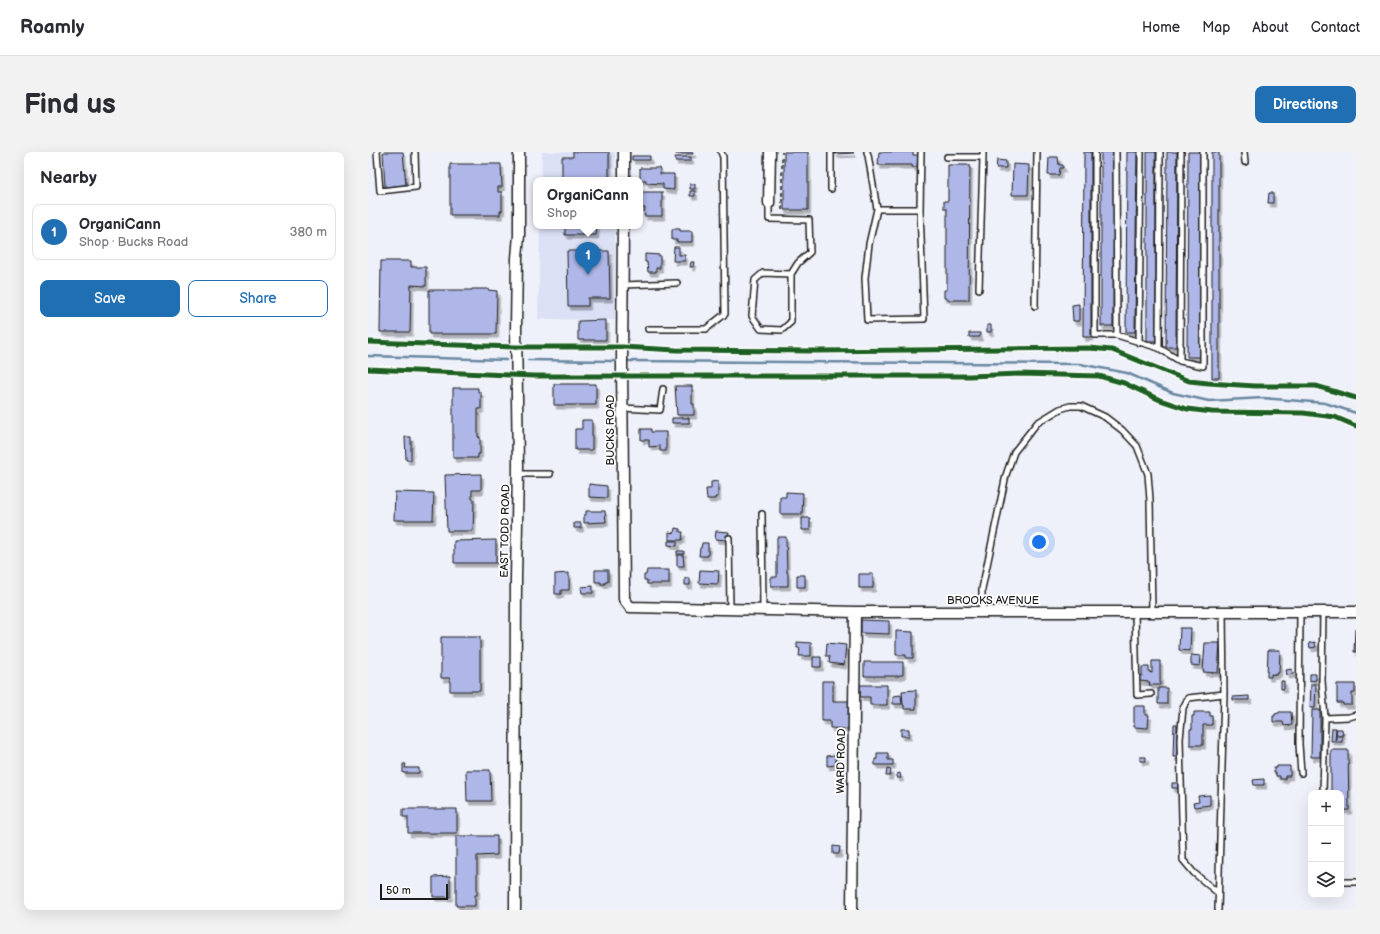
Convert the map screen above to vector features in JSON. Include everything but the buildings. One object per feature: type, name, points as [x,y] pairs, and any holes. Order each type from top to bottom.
[{"type":"street","name":"EAST TODD ROAD","points":[[515,910],[516,580],[518,474],[516,329],[517,258],[519,235],[519,152]]},
{"type":"street","points":[[624,152],[624,177]]},
{"type":"street","points":[[770,152],[770,204]]},
{"type":"street","name":"BUCKS ROAD","points":[[623,229],[622,408],[624,599],[630,607]]},
{"type":"street","name":"BROOKS AVENUE","points":[[630,607],[855,612],[1356,612]]},
{"type":"street","name":"WARD ROAD","points":[[852,910],[855,612]]},
{"type":"lane","points":[[377,152],[380,191],[416,187],[415,152]]},
{"type":"lane","points":[[648,329],[706,329],[725,314],[723,156],[721,152]]},
{"type":"lane","points":[[831,152],[831,189]]},
{"type":"lane","points":[[867,152],[876,209],[869,244],[865,278],[867,320],[924,319],[920,209],[921,152]]},
{"type":"lane","points":[[1035,306],[1037,152]]},
{"type":"lane","points":[[1095,152],[1095,335],[1117,335],[1138,343],[1158,348],[1180,361],[1203,366],[1203,152]]},
{"type":"lane","points":[[1116,152],[1117,335]]},
{"type":"lane","points":[[1138,343],[1141,152]]},
{"type":"lane","points":[[1158,348],[1160,152]]},
{"type":"lane","points":[[1180,361],[1181,152]]},
{"type":"lane","points":[[1244,152],[1245,162]]},
{"type":"lane","points":[[947,157],[983,155],[979,289]]},
{"type":"lane","points":[[770,204],[770,219],[809,220],[810,252],[798,263],[791,274],[791,322],[782,330],[761,329],[752,316],[755,280],[763,273],[791,274]]},
{"type":"lane","points":[[876,209],[920,209]]},
{"type":"lane","points":[[622,285],[677,283]]},
{"type":"lane","points":[[622,408],[660,410],[663,389]]},
{"type":"lane","points":[[982,612],[982,589],[1006,475],[1014,452],[1037,423],[1060,409],[1070,406],[1082,406],[1105,417],[1122,430],[1137,446],[1148,474],[1150,500],[1152,612]]},
{"type":"lane","points":[[518,474],[550,474]]},
{"type":"lane","points":[[762,514],[763,610]]},
{"type":"lane","points":[[729,538],[730,610]]},
{"type":"lane","points":[[1135,612],[1137,695],[1151,694]]},
{"type":"lane","points":[[1218,910],[1224,694],[1223,612]]},
{"type":"lane","points":[[1300,612],[1299,744],[1301,773]]},
{"type":"lane","points":[[1323,612],[1322,680],[1325,718],[1323,790]]},
{"type":"lane","points":[[1218,893],[1194,873],[1183,860],[1180,739],[1183,708],[1188,698],[1224,694]]},
{"type":"lane","points":[[1325,718],[1349,717],[1356,715]]},
{"type":"lane","points":[[1344,882],[1356,882]]},
{"type":"path","points":[[782,152],[782,210]]},
{"type":"shaded area","points":[[542,152],[615,152],[615,177],[541,177]]},
{"type":"shaded area","points":[[540,229],[615,229],[615,320],[538,319]]},
{"type":"waterway","points":[[368,356],[506,360]]},
{"type":"waterway","points":[[528,360],[614,361]]},
{"type":"waterway","points":[[629,361],[1080,364],[1127,373],[1173,393],[1209,401],[1263,398],[1325,403],[1356,413]]},
{"type":"cycle path","points":[[368,342],[516,347],[622,347],[676,350],[817,351],[1089,348],[1112,350],[1189,381],[1255,386],[1316,386],[1356,398]]},
{"type":"cycle path","points":[[368,369],[534,376],[969,376],[1020,374],[1099,376],[1124,383],[1160,400],[1187,409],[1212,412],[1303,413],[1335,417],[1356,426]]},
{"type":"place","name":"OrganiCann","points":[[588,275]]}]
